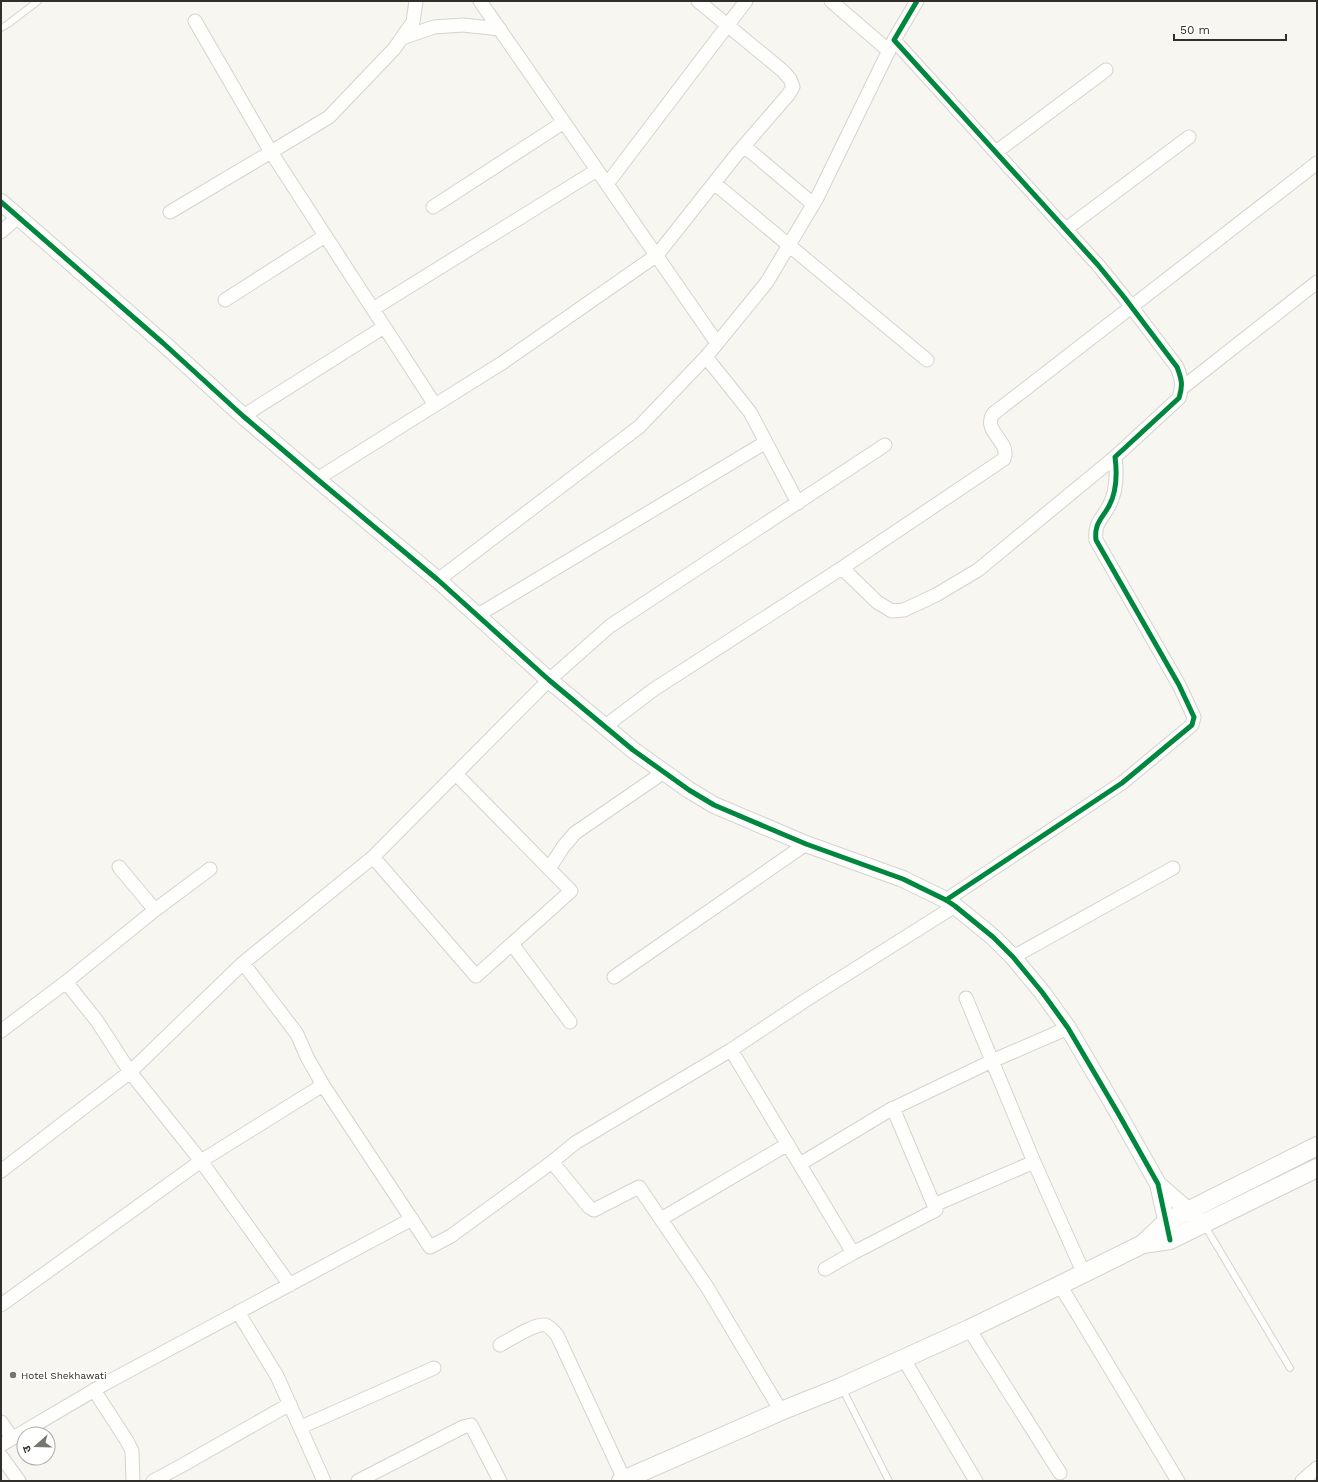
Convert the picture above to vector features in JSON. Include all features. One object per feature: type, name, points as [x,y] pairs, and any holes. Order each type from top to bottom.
[{"type":"main road","points":[[622,1480],[781,1411],[841,1387],[1060,1286],[1143,1244],[1166,1222],[1317,1146]]},
{"type":"main road","points":[[1143,1244],[1170,1240],[1317,1168]]},
{"type":"street","points":[[413,22],[416,1]]},
{"type":"street","points":[[170,212],[329,117],[394,49],[413,22],[425,1]]},
{"type":"street","points":[[480,1],[717,343]]},
{"type":"street","points":[[317,479],[502,363],[657,255],[744,146],[788,95],[793,87],[790,79],[783,71],[698,1]]},
{"type":"street","points":[[608,184],[746,1]]},
{"type":"street","points":[[832,1],[892,45],[996,152],[1066,229],[1132,307],[1177,367],[1181,377],[1182,388],[1179,398],[1115,457],[978,570],[936,595],[904,610],[892,611],[877,602],[842,568]]},
{"type":"street","points":[[438,580],[639,427],[706,357],[766,282],[813,204],[892,45],[917,1]]},
{"type":"street","points":[[195,21],[271,152],[435,405]]},
{"type":"street","points":[[402,38],[434,27],[463,25],[500,29]]},
{"type":"street","points":[[996,152],[1106,70]]},
{"type":"street","points":[[433,207],[564,122]]},
{"type":"street","points":[[1066,229],[1189,137]]},
{"type":"street","points":[[744,146],[813,204]]},
{"type":"street","points":[[604,727],[653,690],[842,568],[1004,459],[1006,454],[1004,448],[990,426],[990,420],[993,414],[1317,164]]},
{"type":"street","points":[[373,309],[597,170]]},
{"type":"street","points":[[714,183],[927,360]]},
{"type":"street","points":[[1,202],[163,343],[243,416],[438,580],[549,680],[632,750],[689,790],[714,805],[806,844],[903,879],[951,903],[993,937],[1042,992],[1068,1028],[1158,1184],[1170,1240]]},
{"type":"street","points":[[1,232],[18,217]]},
{"type":"street","points":[[226,300],[326,236]]},
{"type":"street","points":[[1182,388],[1317,282]]},
{"type":"street","points":[[243,416],[384,327]]},
{"type":"street","points":[[706,357],[750,412],[798,503]]},
{"type":"street","points":[[478,615],[766,442]]},
{"type":"street","points":[[1,1171],[130,1072],[243,963],[373,857],[549,680],[610,626],[885,445]]},
{"type":"street","points":[[243,963],[297,1034],[307,1057],[323,1086],[412,1219],[428,1246],[432,1247],[451,1236],[552,1162],[575,1143],[731,1050],[951,903],[1122,783],[1192,725],[1194,717],[1179,685],[1096,540],[1095,532],[1097,524],[1110,505],[1116,481],[1115,457]]},
{"type":"street","points":[[550,869],[563,847],[575,833],[664,772]]},
{"type":"street","points":[[373,857],[476,976],[571,891],[456,774]]},
{"type":"street","points":[[614,977],[806,844]]},
{"type":"street","points":[[119,867],[155,910]]},
{"type":"street","points":[[1013,958],[1173,868]]},
{"type":"street","points":[[1,1031],[66,982],[155,910],[210,869]]},
{"type":"street","points":[[512,944],[570,1022]]},
{"type":"street","points":[[66,982],[97,1021],[130,1072],[201,1161],[290,1284]]},
{"type":"street","points":[[966,998],[1034,1162],[1084,1274]]},
{"type":"street","points":[[800,1164],[894,1108],[992,1061],[1068,1028]]},
{"type":"street","points":[[731,1050],[853,1253]]},
{"type":"street","points":[[1,1304],[201,1161],[323,1086]]},
{"type":"street","points":[[825,1269],[936,1210],[894,1108]]},
{"type":"street","points":[[661,1219],[788,1144]]},
{"type":"street","points":[[552,1162],[588,1207],[594,1210],[639,1187],[707,1288],[781,1411]]},
{"type":"street","points":[[934,1205],[1034,1162]]},
{"type":"street","points":[[1158,1184],[1204,1224]]},
{"type":"street","points":[[1,1422],[6,1442],[94,1390],[412,1219]]},
{"type":"street","points":[[1060,1286],[1178,1481]]},
{"type":"street","points":[[238,1312],[277,1376],[324,1481]]},
{"type":"street","points":[[500,1345],[537,1326],[544,1325],[551,1327],[622,1480]]},
{"type":"street","points":[[969,1329],[1060,1473]]},
{"type":"street","points":[[903,1358],[976,1481]]},
{"type":"street","points":[[301,1427],[434,1368]]},
{"type":"street","points":[[94,1390],[132,1451],[133,1481]]},
{"type":"street","points":[[153,1481],[290,1404]]},
{"type":"street","points":[[358,1481],[463,1427],[471,1425],[500,1481]]},
{"type":"street","points":[[1,1456],[19,1481]]},
{"type":"street","points":[[1302,1481],[1317,1468]]},
{"type":"lane","points":[[1,28],[38,1]]},
{"type":"lane","points":[[1204,1224],[1290,1368]]},
{"type":"lane","points":[[841,1387],[889,1481]]},
{"type":"cycle path","points":[[917,1],[894,40],[1098,265],[1177,367],[1181,382],[1179,398],[1115,457],[1116,475],[1114,494],[1109,506],[1097,525],[1096,540],[1179,685],[1194,717],[1192,725],[1122,783],[946,900]]},
{"type":"cycle path","points":[[1,202],[163,343],[243,416],[438,580],[549,680],[633,750],[689,790],[714,805],[806,844],[903,879],[946,900],[993,937],[1013,957],[1042,992],[1068,1028],[1118,1113],[1158,1184],[1170,1240]]},
{"type":"place","name":"Hotel Shekhawati","points":[[13,1375]]}]
